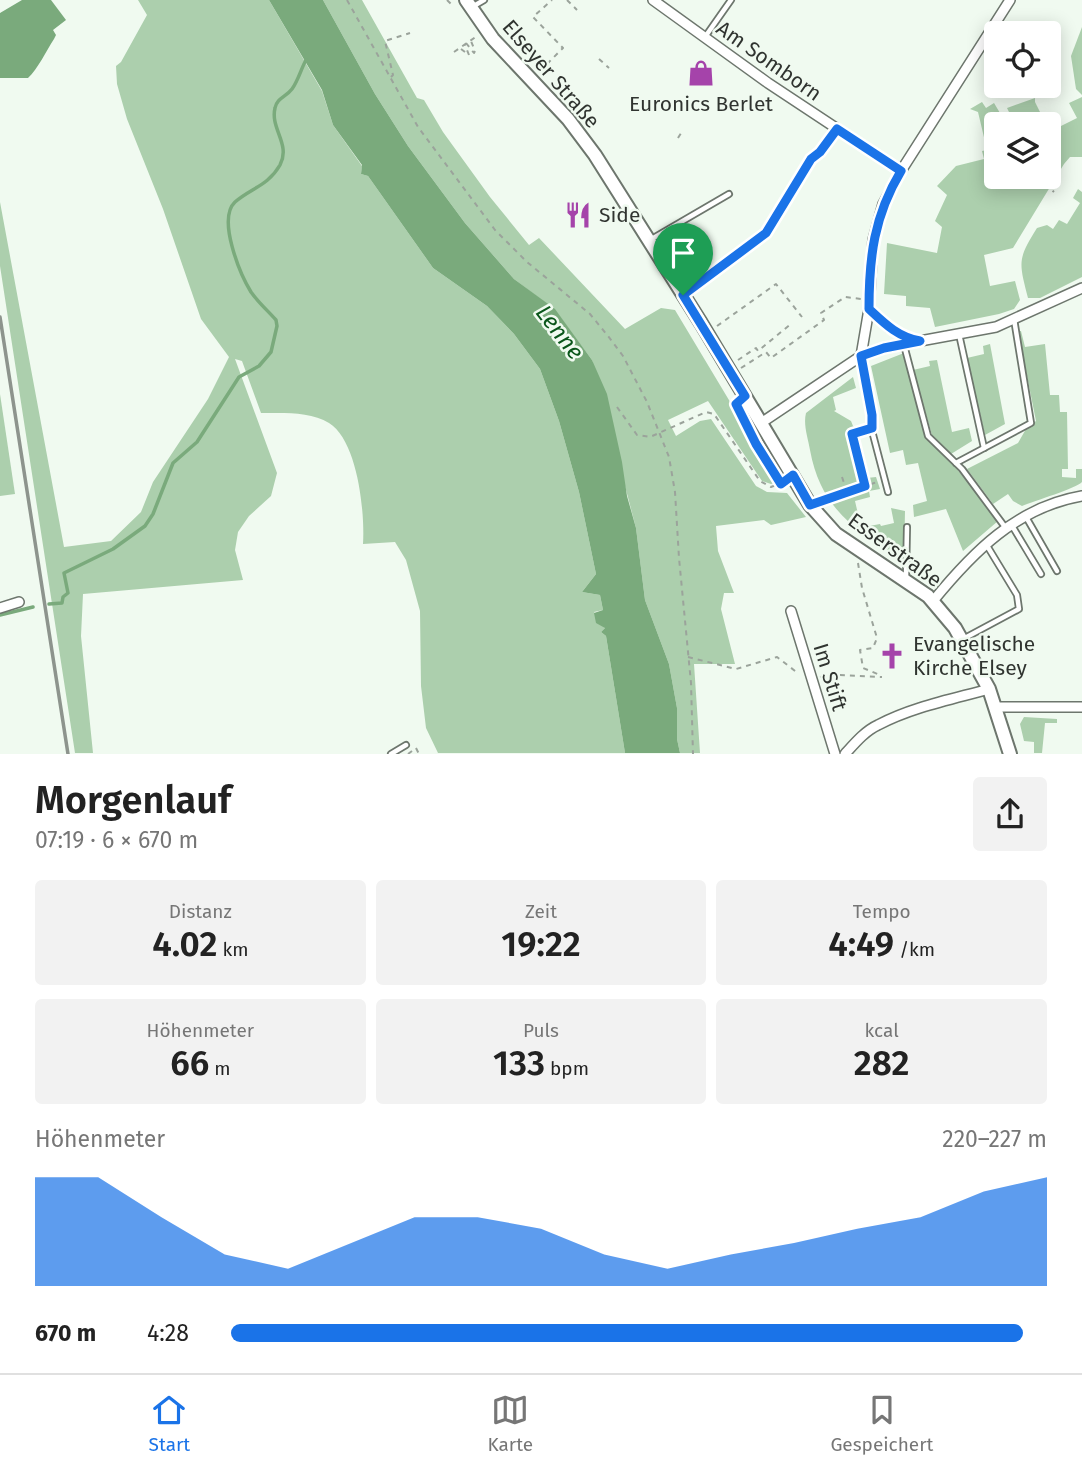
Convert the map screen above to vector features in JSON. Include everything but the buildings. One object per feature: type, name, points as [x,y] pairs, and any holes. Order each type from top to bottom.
[{"type":"main road","name":"Elseyer Straße","points":[[469,4],[486,29],[580,133],[761,423]]},
{"type":"main road","name":"Esserstraße","points":[[761,423],[810,505],[836,534],[933,601],[962,640],[989,689],[1010,754]]},
{"type":"street","name":"Am Somborn","points":[[653,0],[901,171]]},
{"type":"street","points":[[861,356],[869,305],[873,240],[883,204],[901,171],[1010,0]]},
{"type":"street","points":[[761,423],[861,356],[884,348],[996,327],[1082,288]]},
{"type":"street","points":[[869,305],[890,328],[907,339],[920,341]]},
{"type":"street","points":[[933,601],[986,543],[1008,525],[1069,498],[1082,496]]},
{"type":"street","points":[[0,608],[19,602]]},
{"type":"street","name":"Im Stift","points":[[791,611],[816,677],[835,754]]},
{"type":"street","points":[[845,754],[859,738],[876,725],[989,689]]},
{"type":"street","points":[[996,706],[1082,707]]},
{"type":"lane","points":[[469,4],[484,0]]},
{"type":"lane","points":[[705,38],[731,0]]},
{"type":"lane","points":[[683,295],[766,233],[811,159],[820,152],[837,129]]},
{"type":"lane","points":[[649,240],[729,194]]},
{"type":"lane","points":[[956,463],[1031,423],[1014,319]]},
{"type":"lane","points":[[959,334],[984,448]]},
{"type":"lane","points":[[904,344],[928,436],[956,463],[1008,525],[1041,574]]},
{"type":"lane","points":[[861,356],[872,428],[888,492]]},
{"type":"lane","points":[[1025,516],[1057,571]]},
{"type":"lane","points":[[906,581],[907,527]]},
{"type":"lane","points":[[962,640],[1019,609],[1017,595],[986,543]]},
{"type":"lane","points":[[391,754],[406,745]]},
{"type":"path","points":[[347,0],[418,127],[495,230],[527,262],[590,314],[623,356],[647,402],[668,457],[675,492],[691,683],[693,754]]},
{"type":"path","points":[[447,0],[451,4],[460,0]]},
{"type":"path","points":[[532,80],[563,48],[533,17],[552,0]]},
{"type":"path","points":[[567,0],[577,10]]},
{"type":"path","points":[[454,51],[486,29]]},
{"type":"path","points":[[390,77],[393,75],[385,41],[411,33]]},
{"type":"path","points":[[466,44],[474,52],[471,40]]},
{"type":"path","points":[[460,47],[468,56],[466,44]]},
{"type":"path","points":[[599,59],[609,68]]},
{"type":"path","points":[[678,138],[683,130]]},
{"type":"path","points":[[1051,189],[1054,192]]},
{"type":"path","points":[[707,333],[776,284],[802,317]]},
{"type":"path","points":[[730,370],[766,352],[771,358],[824,320],[821,313],[845,297],[869,305]]},
{"type":"path","points":[[730,370],[792,323]]},
{"type":"path","points":[[745,396],[736,404],[756,444],[781,484]]},
{"type":"path","points":[[617,407],[637,435],[650,437],[710,412],[760,481],[771,487],[781,484],[793,475]]},
{"type":"path","points":[[865,486],[852,434],[872,428]]},
{"type":"path","points":[[842,477],[847,492]]},
{"type":"path","points":[[810,505],[885,480]]},
{"type":"path","points":[[688,657],[736,669],[777,657],[804,678],[854,675],[882,677],[863,668],[860,650],[873,648],[877,638],[862,588],[856,548]]},
{"type":"path","points":[[408,754],[416,748],[419,754]]},
{"type":"shaded area","points":[[138,0],[269,0],[322,91],[333,125],[362,166],[361,174],[368,176],[433,268],[487,306],[514,334],[540,369],[559,421],[579,492],[596,574],[582,592],[600,595],[603,610],[594,612],[605,628],[601,632],[606,636],[625,753],[438,753],[426,728],[421,686],[420,611],[406,560],[395,542],[363,544],[361,497],[347,445],[329,423],[313,416],[261,413],[242,361],[235,359],[277,473],[271,496],[249,516],[238,532],[235,550],[243,580],[83,594],[81,636],[93,753],[75,753],[0,266],[0,202],[64,547],[111,541],[141,512],[153,482],[208,399],[229,357],[201,319],[163,209],[127,119],[117,84],[116,66],[121,62],[147,15]]},
{"type":"shaded area","points":[[323,0],[362,0],[417,98],[424,100],[443,132],[490,197],[529,245],[539,238],[625,329],[661,308],[675,310],[778,482],[771,484],[762,481],[708,401],[668,420],[676,436],[700,421],[711,419],[756,486],[767,492],[787,493],[806,517],[771,525],[764,520],[716,526],[718,551],[734,593],[724,593],[721,609],[735,664],[694,664],[700,753],[680,753],[677,708],[669,664],[645,600],[636,528],[592,360],[555,310],[514,279],[465,223],[408,146],[375,94]]},
{"type":"shaded area","points":[[1082,27],[1082,95],[1076,89],[1071,56]]},
{"type":"shaded area","points":[[1082,97],[1082,157],[1070,157],[1061,169],[1061,126],[1077,118],[1069,103]]},
{"type":"shaded area","points":[[1035,98],[1040,112],[1009,112],[1007,108]]},
{"type":"shaded area","points":[[982,102],[986,108],[994,103],[999,112],[984,112],[984,137],[978,112],[970,109]]},
{"type":"shaded area","points":[[984,159],[984,189],[1049,189],[1013,248],[984,255],[990,286],[1015,281],[1020,300],[1014,309],[935,327],[930,308],[906,306],[906,296],[884,294],[887,243],[937,253],[942,227],[935,221],[947,195],[937,186],[956,166]]},
{"type":"shaded area","points":[[1078,189],[1082,192],[1082,277],[1040,298],[1028,298],[1022,268],[1026,247],[1037,228],[1047,225],[1053,229],[1059,220],[1067,224],[1080,203],[1073,198]]},
{"type":"shaded area","points":[[1018,331],[1021,331],[1025,347],[1045,344],[1050,395],[1059,395],[1060,412],[1067,412],[1068,469],[1062,469],[1062,477],[1076,478],[1076,469],[1082,469],[1082,482],[1078,485],[1022,506],[1008,494],[993,504],[967,469],[1018,443],[1026,429],[1036,421]]},
{"type":"shaded area","points":[[990,344],[1005,424],[985,435],[967,358],[984,354],[983,346]]},
{"type":"shaded area","points":[[904,353],[927,438],[957,469],[998,521],[963,551],[946,509],[914,517],[913,505],[927,501],[918,463],[906,465],[903,450],[890,453],[871,366]]},
{"type":"shaded area","points":[[937,360],[952,432],[969,428],[972,441],[951,454],[932,435],[913,370],[930,366],[929,361]]},
{"type":"shaded area","points":[[853,377],[856,388],[833,397],[834,411],[851,421],[853,426],[857,426],[857,439],[867,478],[876,477],[880,489],[869,491],[870,497],[855,501],[858,514],[861,514],[864,527],[881,526],[894,523],[891,508],[905,511],[904,562],[843,516],[832,503],[815,471],[806,432],[806,413]]},
{"type":"shaded area","points":[[0,394],[15,494],[0,496]]},
{"type":"shaded area","points":[[1024,717],[1057,719],[1057,723],[1045,723],[1042,753],[1034,753],[1034,742],[1024,741],[1020,724]]},
{"type":"water","points":[[22,0],[51,0],[66,20],[53,30],[56,35],[54,39],[28,78],[0,78],[0,13]]},
{"type":"water","name":"Lenne","points":[[269,0],[323,0],[375,94],[408,146],[465,223],[514,279],[555,309],[592,360],[607,394],[636,528],[645,600],[669,664],[677,708],[680,753],[625,753],[606,636],[601,632],[605,628],[596,623],[594,613],[603,610],[600,595],[582,592],[596,574],[579,492],[559,421],[540,369],[514,334],[487,306],[433,268],[368,176],[361,174],[362,165],[333,125],[322,90]]},
{"type":"waterway","points":[[49,604],[62,603],[63,597],[68,593],[64,573],[113,549],[145,526],[153,514],[173,463],[197,442],[239,377],[259,366],[271,352],[276,320],[246,284],[232,247],[228,221],[235,202],[265,182],[280,165],[283,150],[275,123],[275,108],[294,86],[306,60]]},
{"type":"waterway","points":[[0,615],[33,607]]},
{"type":"railway","points":[[0,317],[68,754]]},
{"type":"place","name":"Euronics Berlet","points":[[701,73]]},
{"type":"place","name":"Side","points":[[578,215]]},
{"type":"place","name":"Evangelische Kirche Elsey","points":[[892,656]]},
{"type":"route","points":[[837,129],[901,171],[877,221],[869,280],[869,309],[907,339],[920,341],[861,356],[872,428],[852,434],[865,486],[810,505],[793,475],[781,484],[756,444],[736,404],[745,396],[683,295],[766,233],[811,159],[820,152],[837,129]]}]
